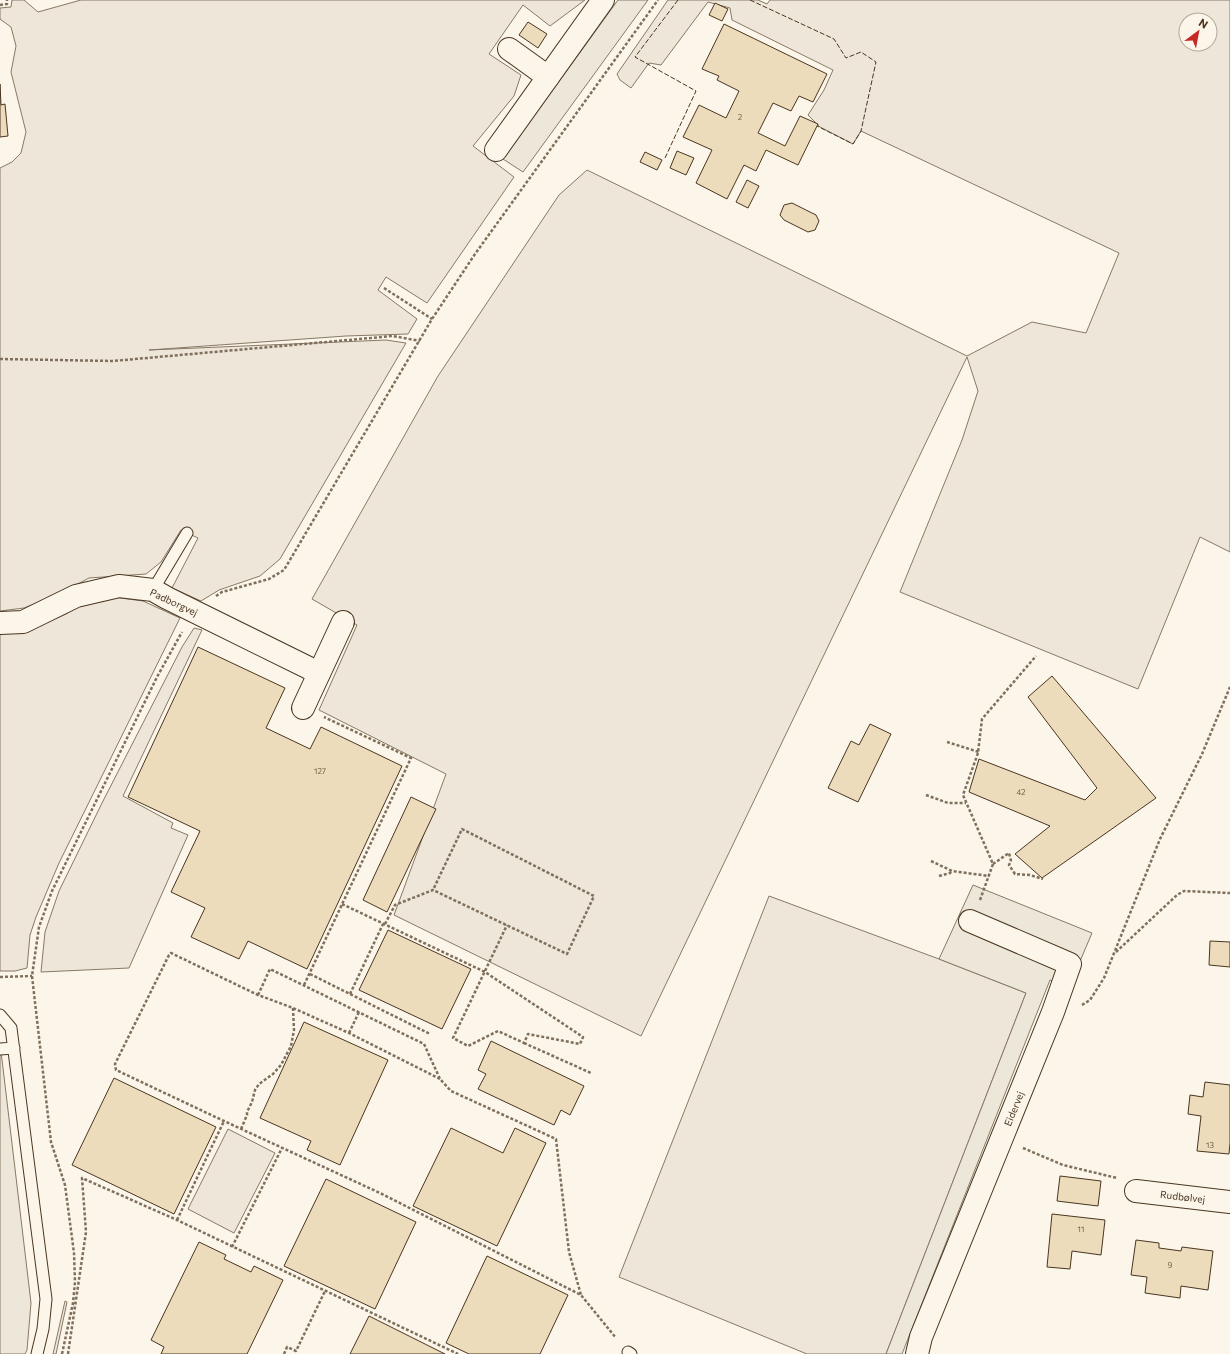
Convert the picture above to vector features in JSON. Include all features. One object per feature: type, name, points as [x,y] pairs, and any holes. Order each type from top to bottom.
[{"type":"street","points":[[496,150],[603,0]]},
{"type":"street","points":[[509,49],[548,77]]},
{"type":"street","name":"Padborgvej","points":[[0,623],[23,622],[76,596],[119,586],[153,590],[319,673]]},
{"type":"street","points":[[303,708],[343,622]]},
{"type":"street","name":"Eidervej","points":[[917,1354],[921,1337],[1053,1012],[1070,964],[970,921]]},
{"type":"street","name":"Rudbølvej","points":[[1136,1191],[1230,1202]]},
{"type":"lane","points":[[153,590],[187,533]]},
{"type":"lane","points":[[0,1015],[12,1028],[46,1298],[43,1329],[37,1354]]},
{"type":"lane","points":[[0,1049],[14,1048]]},
{"type":"path","points":[[0,5],[7,4],[7,0]]},
{"type":"path","points":[[62,1354],[73,1303],[75,1282],[74,1253],[65,1185],[51,1142],[32,976],[39,927],[52,891],[157,677],[194,611],[222,592],[269,579],[284,570],[432,320],[475,254],[658,0]]},
{"type":"path","points":[[384,288],[432,320]]},
{"type":"path","points":[[0,359],[112,361],[393,336],[420,341]]},
{"type":"path","points":[[993,864],[963,795],[978,752],[982,720],[1036,656]]},
{"type":"path","points":[[1053,1012],[1074,1009],[1090,1000],[1104,978],[1160,840],[1202,754],[1230,687]]},
{"type":"path","points":[[303,708],[411,758],[304,985]]},
{"type":"path","points":[[947,742],[978,752]]},
{"type":"path","points":[[926,795],[948,803],[966,802]]},
{"type":"path","points":[[350,994],[394,905],[432,890],[462,829],[594,896],[567,954],[432,890]]},
{"type":"path","points":[[970,921],[993,864],[1009,853],[1011,861],[1009,865],[1015,874],[1030,875],[1043,879]]},
{"type":"path","points":[[931,861],[952,871],[989,876]]},
{"type":"path","points":[[939,876],[952,871]]},
{"type":"path","points":[[1115,953],[1177,895],[1184,891],[1230,893]]},
{"type":"path","points":[[342,904],[486,972],[583,1037],[580,1044],[528,1034],[524,1043]]},
{"type":"path","points":[[507,925],[486,972],[453,1038],[468,1046],[498,1031],[590,1073]]},
{"type":"path","points":[[581,1295],[569,1252],[556,1139],[451,1091],[440,1080],[349,1033],[293,1008],[258,995],[171,953],[169,955],[115,1064],[116,1070],[380,1193],[581,1295],[630,1353]]},
{"type":"path","points":[[258,995],[270,969],[424,1044],[440,1080]]},
{"type":"path","points":[[310,974],[430,1034]]},
{"type":"path","points":[[0,977],[32,976]]},
{"type":"path","points":[[241,1129],[252,1102],[255,1090],[259,1084],[273,1074],[281,1065],[291,1046],[294,1030],[293,1008]]},
{"type":"path","points":[[349,1033],[359,1012]]},
{"type":"path","points":[[177,1220],[224,1121]]},
{"type":"path","points":[[1001,1139],[1063,1165],[1131,1182],[1136,1191]]},
{"type":"path","points":[[232,1247],[282,1148]]},
{"type":"path","points":[[68,1354],[86,1232],[82,1178],[177,1220],[458,1354]]},
{"type":"path","points":[[284,1354],[287,1347],[296,1351],[325,1291]]},
{"type":"shaded area","points":[[12,0],[24,0],[38,12],[81,0],[585,0],[550,26],[523,5],[489,54],[521,75],[514,96],[473,146],[514,177],[427,303],[386,277],[378,290],[417,319],[408,334],[346,336],[149,350],[386,340],[406,343],[280,559],[260,576],[219,590],[201,601],[172,588],[198,538],[181,530],[161,562],[146,574],[89,578],[59,594],[24,608],[0,611],[0,168],[12,162],[21,153],[26,132],[11,72],[16,46],[11,27],[0,19],[0,8],[11,7]]},
{"type":"shaded area","points":[[618,0],[648,0],[523,172],[503,159]]},
{"type":"shaded area","points":[[668,0],[758,0],[767,4],[770,0],[1230,0],[1230,552],[1200,537],[1138,689],[900,592],[962,440],[978,391],[967,357],[641,1036],[394,915],[446,774],[319,710],[357,625],[312,599],[438,376],[559,195],[587,170],[967,356],[1032,322],[1086,333],[1119,253],[861,131],[853,144],[820,127],[808,115],[824,90],[833,70],[732,20],[730,8],[708,2],[661,65],[649,63],[631,88],[620,80],[617,74]]},
{"type":"shaded area","points":[[113,597],[143,601],[180,618],[59,863],[30,935],[27,968],[15,971],[0,971],[0,634],[39,626],[66,614],[87,601]]},
{"type":"shaded area","points":[[194,628],[202,630],[123,796],[173,823],[171,828],[188,835],[129,968],[41,972],[45,932],[59,891],[103,801],[182,647]]},
{"type":"shaded area","points":[[973,885],[1092,933],[1069,987],[1050,980],[902,1354],[886,1354],[1026,993],[939,959]]},
{"type":"shaded area","points":[[769,896],[1026,993],[886,1354],[807,1354],[619,1277]]},
{"type":"shaded area","points":[[0,1043],[31,1303],[27,1350],[25,1354],[0,1354]]},
{"type":"shaded area","points":[[228,1129],[275,1153],[234,1233],[188,1209]]},
{"type":"shaded area","points":[[65,1301],[67,1302],[56,1354],[53,1354]]},
{"type":"building","points":[[715,3],[728,9],[722,21],[709,15]]},
{"type":"building","points":[[528,22],[547,34],[538,48],[519,35]]},
{"type":"building","points":[[724,24],[827,74],[813,102],[799,96],[791,111],[773,103],[758,133],[785,146],[800,116],[818,124],[798,165],[766,150],[756,171],[744,165],[727,199],[696,183],[712,150],[683,137],[699,105],[726,118],[739,91],[717,80],[719,76],[702,69]]},
{"type":"building","points":[[0,84],[1,105],[5,104],[8,136],[0,137]]},
{"type":"building","points":[[677,151],[694,158],[686,175],[670,168]]},
{"type":"building","points":[[645,152],[662,160],[657,170],[640,162]]},
{"type":"building","points":[[747,180],[759,186],[748,208],[736,202]]},
{"type":"building","points":[[792,203],[816,215],[819,221],[815,230],[808,232],[784,220],[780,215],[784,205]]},
{"type":"building","points":[[198,647],[285,688],[266,728],[310,749],[321,727],[402,766],[307,969],[248,941],[239,959],[191,937],[205,908],[171,892],[200,831],[128,797]]},
{"type":"building","points":[[1052,676],[1156,798],[1042,878],[1015,854],[1050,826],[969,792],[979,759],[1085,800],[1097,788],[1028,697]]},
{"type":"building","points":[[870,724],[891,734],[858,802],[828,788],[851,741],[859,745]]},
{"type":"building","points":[[411,797],[436,809],[387,912],[363,900]]},
{"type":"building","points":[[388,930],[471,969],[442,1029],[359,990]]},
{"type":"building","points":[[1210,941],[1230,942],[1230,967],[1209,965]]},
{"type":"building","points":[[304,1022],[388,1060],[340,1165],[307,1150],[311,1141],[260,1118]]},
{"type":"building","points":[[491,1041],[584,1086],[570,1115],[561,1110],[554,1125],[478,1089],[486,1074],[478,1070]]},
{"type":"building","points":[[114,1078],[216,1127],[174,1214],[72,1165]]},
{"type":"building","points":[[1205,1082],[1230,1085],[1229,1154],[1197,1151],[1201,1116],[1188,1114],[1190,1095],[1203,1097]]},
{"type":"building","points":[[451,1128],[503,1153],[515,1128],[546,1143],[497,1246],[413,1206]]},
{"type":"building","points":[[1060,1176],[1101,1181],[1098,1206],[1057,1201]]},
{"type":"building","points":[[326,1179],[416,1222],[375,1309],[284,1266]]},
{"type":"building","points":[[1052,1214],[1105,1220],[1101,1255],[1072,1251],[1070,1269],[1047,1267]]},
{"type":"building","points":[[1136,1240],[1159,1243],[1159,1248],[1181,1251],[1182,1247],[1213,1251],[1208,1290],[1181,1286],[1180,1298],[1145,1293],[1147,1277],[1131,1275]]},
{"type":"building","points":[[199,1242],[226,1255],[224,1259],[251,1272],[254,1266],[283,1280],[247,1354],[161,1354],[164,1347],[151,1340]]},
{"type":"building","points":[[487,1256],[568,1295],[540,1354],[469,1354],[446,1343]]},
{"type":"building","points":[[369,1316],[445,1354],[350,1354]]},
{"type":"fence","points":[[665,158],[696,91],[635,57],[678,0]]},
{"type":"fence","points":[[750,0],[834,39],[846,58],[861,52],[876,62],[861,131],[853,144],[817,126]]}]
